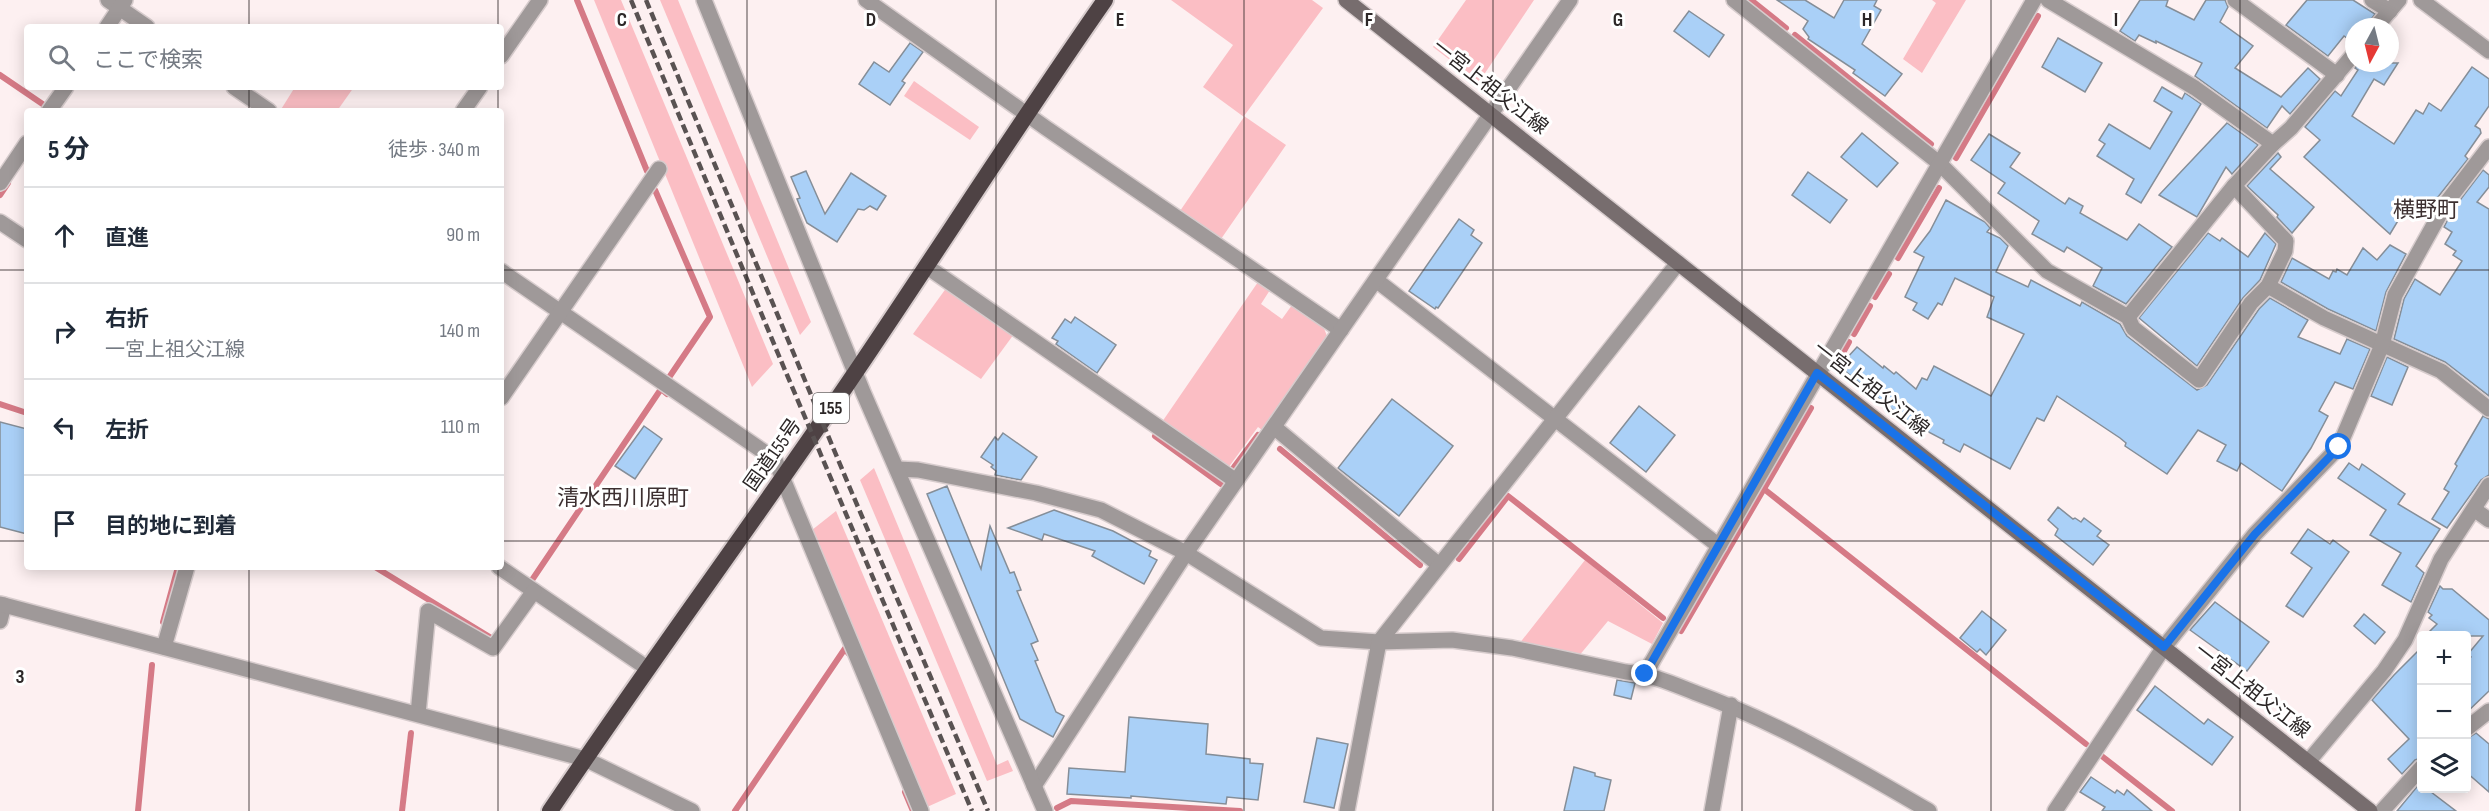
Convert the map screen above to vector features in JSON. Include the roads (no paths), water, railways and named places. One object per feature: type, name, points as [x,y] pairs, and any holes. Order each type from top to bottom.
[{"type":"highway","name":"国道155号","points":[[550,811],[647,668],[782,480],[1026,113],[1105,0]]},
{"type":"main road","name":"一宮上祖父江線","points":[[1346,0],[2370,811]]},
{"type":"street","points":[[704,0],[855,373],[1045,811]]},
{"type":"street","points":[[866,0],[1341,330]]},
{"type":"street","points":[[1034,786],[1186,554],[1570,0]]},
{"type":"street","points":[[1734,0],[1939,163],[2047,271],[2128,317],[2133,328],[2199,380],[2251,303],[2268,286],[2285,251],[2286,241],[2234,186]]},
{"type":"street","points":[[1645,674],[2034,0]]},
{"type":"street","points":[[2048,0],[2195,88],[2273,144]]},
{"type":"street","points":[[2235,0],[2337,75]]},
{"type":"street","points":[[2372,0],[2394,5],[2383,18]]},
{"type":"street","points":[[2421,0],[2489,51]]},
{"type":"street","points":[[504,51],[537,1]]},
{"type":"street","points":[[108,24],[118,3],[143,24]]},
{"type":"street","points":[[2128,317],[2234,186],[2291,128],[2345,65]]},
{"type":"street","points":[[51,108],[64,90]]},
{"type":"street","points":[[238,90],[265,108]]},
{"type":"street","points":[[465,108],[478,90]]},
{"type":"street","points":[[0,183],[24,147]]},
{"type":"street","points":[[2055,811],[2164,647],[2255,534],[2339,447],[2382,345],[2395,295],[2446,203],[2489,147]]},
{"type":"street","points":[[504,394],[659,169]]},
{"type":"street","points":[[0,222],[24,238]]},
{"type":"street","points":[[1347,811],[1379,642],[1678,263]]},
{"type":"street","points":[[926,266],[1236,481]]},
{"type":"street","points":[[504,272],[767,454],[772,455],[921,811]]},
{"type":"street","points":[[1376,280],[1719,546]]},
{"type":"street","points":[[2268,286],[2324,318],[2441,371],[2489,409]]},
{"type":"street","points":[[1274,427],[1439,565]]},
{"type":"street","points":[[897,469],[918,470],[1036,493],[1101,510],[1186,554],[1321,638],[1379,642],[1452,640],[1512,648],[1645,674],[1731,705],[1825,750],[1929,811]]},
{"type":"street","points":[[2308,762],[2384,671],[2405,640],[2440,559],[2475,510],[2489,485]]},
{"type":"street","points":[[2475,510],[2489,520]]},
{"type":"street","points":[[164,647],[186,570]]},
{"type":"street","points":[[503,570],[647,668]]},
{"type":"street","points":[[418,714],[428,611],[493,648],[534,591]]},
{"type":"street","points":[[0,621],[2,604],[585,759],[692,811]]},
{"type":"street","points":[[1712,811],[1731,705]]},
{"type":"street","points":[[2471,725],[2489,711]]},
{"type":"street","points":[[2382,811],[2417,772]]},
{"type":"waterway","points":[[577,0],[647,171]]},
{"type":"waterway","points":[[1751,0],[1786,28]]},
{"type":"waterway","points":[[1956,158],[2038,16]]},
{"type":"waterway","points":[[1795,35],[1931,144]]},
{"type":"waterway","points":[[0,75],[44,105]]},
{"type":"waterway","points":[[0,195],[8,183]]},
{"type":"waterway","points":[[1898,258],[1939,188]]},
{"type":"waterway","points":[[655,190],[710,317],[670,376]]},
{"type":"waterway","points":[[1875,297],[1889,274]]},
{"type":"waterway","points":[[1854,334],[1870,306]]},
{"type":"waterway","points":[[1840,358],[1849,342]]},
{"type":"waterway","points":[[532,580],[661,389],[667,394]]},
{"type":"waterway","points":[[0,404],[24,412]]},
{"type":"waterway","points":[[1681,631],[1811,408]]},
{"type":"waterway","points":[[1234,467],[1258,435]]},
{"type":"waterway","points":[[1155,436],[1221,484]]},
{"type":"waterway","points":[[1280,449],[1420,565]]},
{"type":"waterway","points":[[1764,489],[2086,744]]},
{"type":"waterway","points":[[1459,559],[1508,496],[1663,618]]},
{"type":"waterway","points":[[163,622],[177,570]]},
{"type":"waterway","points":[[380,570],[493,639],[496,635]]},
{"type":"waterway","points":[[735,811],[846,647],[848,653]]},
{"type":"waterway","points":[[138,811],[152,665]]},
{"type":"waterway","points":[[402,811],[411,733]]},
{"type":"waterway","points":[[2103,757],[2172,811]]},
{"type":"waterway","points":[[905,792],[913,811]]},
{"type":"waterway","points":[[1057,808],[1071,801],[1240,811]]},
{"type":"railway","points":[[631,0],[972,811]]},
{"type":"railway","points":[[646,0],[988,811]]},
{"type":"district","name":"横野町","points":[[2426,210]]},
{"type":"district","name":"清水西川原町","points":[[623,498]]}]
